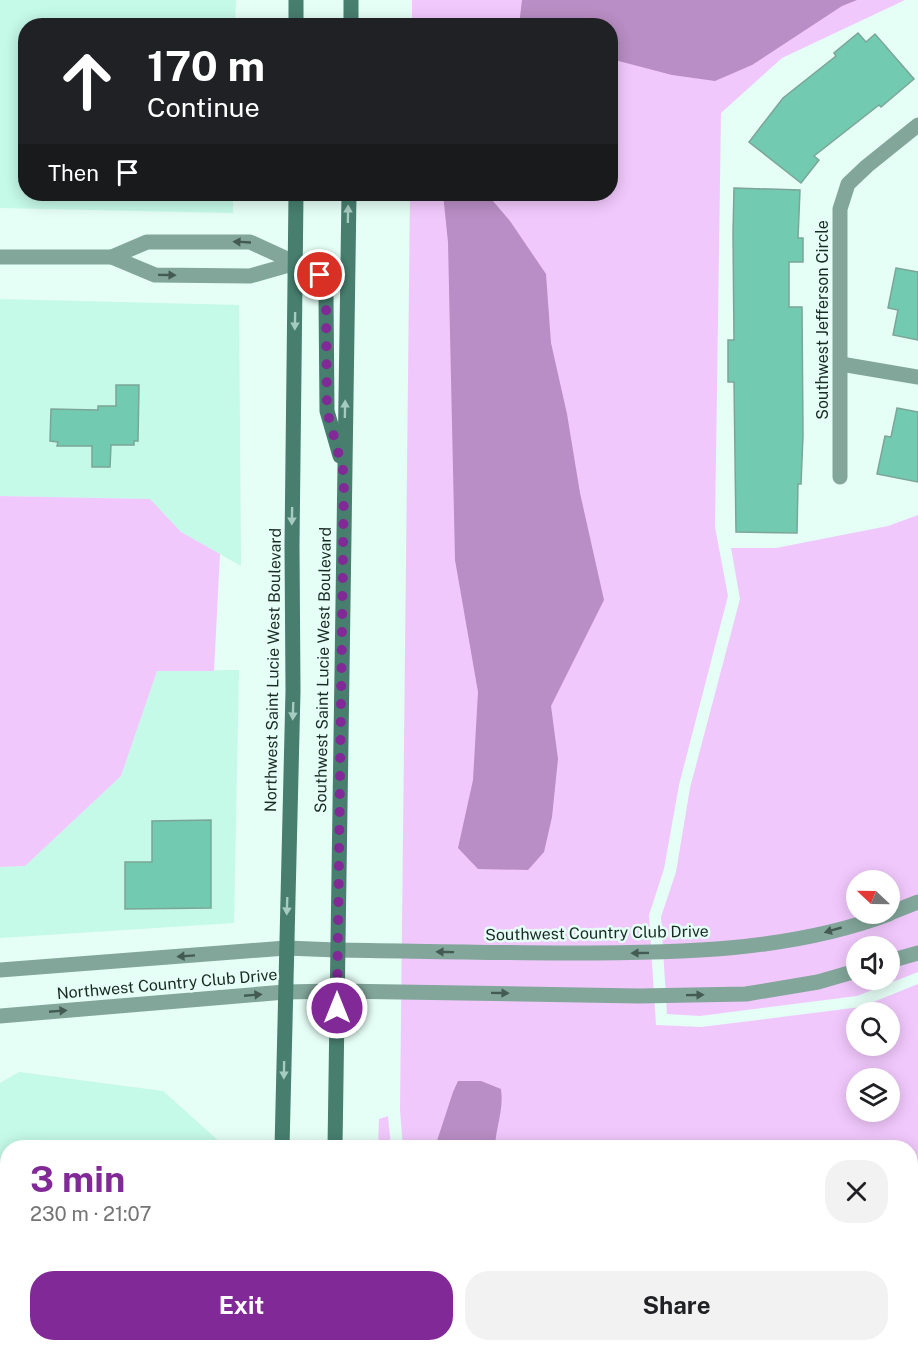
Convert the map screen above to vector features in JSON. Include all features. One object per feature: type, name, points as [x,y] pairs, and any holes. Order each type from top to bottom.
[{"type":"main road","points":[[296,0],[296,18]]},
{"type":"main road","points":[[351,0],[351,18]]},
{"type":"main road","name":"Northwest Saint Lucie West Boulevard","points":[[282,1140],[293,691],[292,545],[296,201]]},
{"type":"main road","name":"Southwest Saint Lucie West Boulevard","points":[[335,1140],[349,201]]},
{"type":"main road","points":[[296,263],[312,267],[320,275],[326,297],[327,411],[344,474]]},
{"type":"street","name":"Southwest Jefferson Circle","points":[[840,477],[840,209],[848,184],[918,125]]},
{"type":"street","points":[[112,257],[147,242],[250,242],[296,263]]},
{"type":"street","points":[[0,257],[112,257],[155,275],[250,276],[296,263]]},
{"type":"street","points":[[841,364],[918,377]]},
{"type":"street","name":"Southwest Country Club Drive","points":[[900,909],[918,902]]},
{"type":"street","name":"Southwest Country Club Drive","points":[[337,950],[645,953],[738,947],[820,934],[853,924]]},
{"type":"street","name":"Northwest Country Club Drive","points":[[0,970],[286,948],[337,950]]},
{"type":"street","points":[[900,959],[918,953]]},
{"type":"street","points":[[337,991],[639,996],[746,994],[818,982],[846,974]]},
{"type":"street","name":"Northwest Country Club Drive","points":[[0,1016],[285,992],[337,991]]},
{"type":"shaded area","points":[[0,0],[236,0],[235,18],[18,18],[18,201],[233,201],[233,213],[0,208]]},
{"type":"shaded area","points":[[412,0],[905,0],[782,58],[721,113],[715,527],[728,596],[679,785],[664,869],[649,915],[656,1025],[701,1027],[846,1009],[846,1056],[900,1056],[900,1002],[873,1002],[918,984],[918,1140],[402,1140],[400,1110],[410,201],[618,201],[618,18],[412,18]]},
{"type":"shaded area","points":[[522,0],[857,0],[842,6],[752,65],[715,81],[672,75],[618,61],[618,18],[520,18]]},
{"type":"shaded area","points":[[444,201],[493,201],[510,221],[546,274],[551,343],[567,414],[580,493],[604,600],[551,706],[558,759],[552,817],[544,852],[528,870],[478,869],[458,848],[473,780],[478,692],[455,560],[448,242]]},
{"type":"shaded area","points":[[0,299],[239,305],[241,566],[181,532],[150,499],[0,496]]},
{"type":"shaded area","points":[[0,496],[150,499],[181,532],[220,554],[214,671],[157,671],[121,776],[25,866],[0,867]]},
{"type":"shaded area","points":[[918,515],[918,972],[900,979],[900,936],[846,936],[846,990],[872,990],[857,996],[700,1016],[667,1014],[661,917],[676,872],[690,788],[740,599],[731,548],[776,548],[888,526]]},
{"type":"shaded area","points":[[239,670],[234,923],[0,938],[0,867],[25,866],[121,776],[157,671]]},
{"type":"shaded area","points":[[19,1072],[163,1091],[218,1140],[0,1140],[0,1083]]},
{"type":"shaded area","points":[[458,1081],[481,1081],[501,1089],[496,1140],[437,1140]]},
{"type":"shaded area","points":[[388,1116],[390,1140],[378,1140],[379,1119]]},
{"type":"building","points":[[858,33],[866,42],[875,34],[914,79],[881,107],[879,105],[814,156],[819,160],[801,183],[749,142],[783,98],[836,56],[834,53]]},
{"type":"building","points":[[734,188],[800,190],[798,238],[803,238],[803,262],[789,262],[789,307],[802,307],[803,435],[801,484],[798,484],[797,533],[736,532],[734,382],[728,382],[728,340],[734,340]]},
{"type":"building","points":[[896,268],[918,272],[918,340],[893,335],[898,310],[888,308]]},
{"type":"building","points":[[116,385],[139,385],[138,441],[134,441],[134,445],[111,445],[110,467],[92,467],[92,446],[57,446],[58,442],[50,441],[51,409],[98,410],[98,406],[116,406]]},
{"type":"building","points":[[897,408],[918,412],[918,482],[877,474],[885,436],[891,437]]},
{"type":"building","points":[[211,820],[211,908],[125,909],[125,862],[152,862],[152,821]]},
{"type":"route","points":[[320,275],[326,297],[327,411],[344,474],[337,1008]]}]
